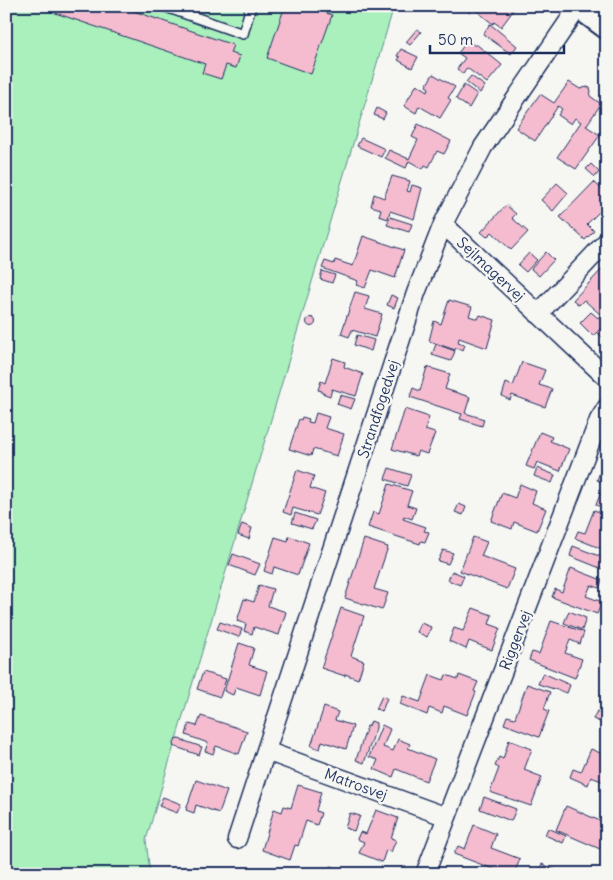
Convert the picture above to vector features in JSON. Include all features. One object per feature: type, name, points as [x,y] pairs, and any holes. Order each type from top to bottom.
[{"type":"main road","points":[[580,6],[607,26]]},
{"type":"street","name":"Strandfogedvej","points":[[237,839],[416,293],[442,224],[483,147],[580,6]]},
{"type":"street","name":"Sejlmagervej","points":[[442,224],[607,378]]},
{"type":"street","name":"Sejlmagervej","points":[[538,314],[607,241]]},
{"type":"street","name":"Riggervej","points":[[425,874],[599,420],[607,407]]},
{"type":"street","name":"Matrosvej","points":[[266,751],[447,817]]},
{"type":"lane","points":[[164,6],[243,34],[251,6]]},
{"type":"green space","points":[[6,6],[394,6],[146,840],[150,874],[6,874]]},
{"type":"building","points":[[35,6],[119,6],[233,45],[230,53],[240,56],[236,68],[226,65],[221,79],[202,73],[205,64]]},
{"type":"building","points":[[285,6],[308,6],[332,15],[311,74],[267,58]]},
{"type":"building","points":[[462,6],[507,6],[513,11],[501,27],[494,22],[493,24],[473,8],[470,13]]},
{"type":"building","points":[[490,24],[517,46],[511,54],[483,34]]},
{"type":"building","points":[[417,29],[421,32],[410,45],[406,42]]},
{"type":"building","points":[[468,40],[475,46],[476,44],[502,65],[487,83],[467,68],[463,74],[457,69],[465,58],[458,53]]},
{"type":"building","points":[[401,49],[418,57],[412,68],[398,60],[400,57],[397,56]]},
{"type":"building","points":[[433,74],[455,87],[448,98],[451,100],[440,118],[419,106],[416,113],[404,106],[417,84],[428,91],[429,88],[426,86]]},
{"type":"building","points":[[471,76],[485,86],[480,93],[466,82]]},
{"type":"building","points":[[569,82],[580,89],[590,88],[590,96],[601,104],[586,126],[600,135],[576,169],[557,157],[581,122],[575,118],[571,124],[558,115],[562,109],[558,106],[535,141],[516,128],[540,94],[554,103]]},
{"type":"building","points":[[464,85],[477,94],[469,108],[456,99]]},
{"type":"building","points":[[377,108],[386,113],[383,119],[374,115]]},
{"type":"building","points":[[418,124],[451,141],[444,154],[437,151],[429,167],[425,165],[423,169],[409,161],[406,168],[385,158],[389,150],[409,159],[418,140],[412,137]]},
{"type":"building","points":[[361,138],[385,149],[381,157],[357,146]]},
{"type":"building","points":[[591,164],[599,172],[595,177],[586,169]]},
{"type":"building","points":[[392,176],[410,181],[407,191],[410,192],[412,185],[422,188],[414,219],[390,211],[388,219],[379,216],[381,209],[371,206],[374,194],[384,198]]},
{"type":"building","points":[[594,182],[607,194],[607,204],[587,224],[594,231],[585,240],[560,217]]},
{"type":"building","points":[[557,183],[568,193],[553,211],[541,200]]},
{"type":"building","points":[[506,205],[516,214],[512,218],[528,232],[511,250],[492,232],[487,237],[481,232]]},
{"type":"building","points":[[390,217],[412,224],[409,232],[387,225]]},
{"type":"building","points":[[363,236],[404,250],[395,278],[372,270],[365,288],[356,285],[358,281],[322,268],[325,261],[334,264],[335,260],[353,266]]},
{"type":"building","points":[[546,252],[554,260],[539,276],[531,269]]},
{"type":"building","points":[[529,253],[537,260],[526,272],[518,265]]},
{"type":"building","points":[[607,264],[607,285],[605,287],[607,288],[607,312],[603,316],[607,322],[593,336],[580,323],[591,312],[598,318],[601,315],[584,300],[579,305],[573,300]]},
{"type":"building","points":[[322,271],[335,275],[332,283],[320,279]]},
{"type":"building","points":[[355,292],[369,296],[365,309],[382,314],[375,337],[352,330],[349,337],[341,334]]},
{"type":"building","points":[[391,295],[398,298],[394,308],[387,305]]},
{"type":"building","points":[[449,300],[472,307],[469,316],[478,319],[480,315],[495,320],[487,348],[459,338],[458,343],[465,345],[463,350],[456,348],[455,350],[429,341],[434,321],[441,324]]},
{"type":"building","points":[[311,317],[316,322],[311,327],[306,322]]},
{"type":"building","points":[[607,324],[607,334],[603,338],[598,333]]},
{"type":"building","points":[[357,335],[374,340],[371,351],[354,345]]},
{"type":"building","points":[[436,344],[455,351],[451,361],[432,355]]},
{"type":"building","points":[[333,358],[345,362],[344,367],[363,374],[356,396],[332,389],[330,396],[318,390],[321,381],[325,383]]},
{"type":"building","points":[[522,362],[545,370],[539,385],[552,389],[545,407],[512,395],[510,400],[502,396],[506,383],[513,386]]},
{"type":"building","points":[[427,367],[450,374],[445,389],[470,397],[465,413],[484,419],[482,426],[460,419],[462,414],[410,397],[413,388],[420,391]]},
{"type":"building","points":[[340,395],[355,399],[351,409],[337,404]]},
{"type":"building","points":[[405,409],[429,417],[425,430],[435,433],[427,454],[418,451],[416,456],[392,449]]},
{"type":"building","points":[[316,413],[329,417],[325,428],[344,434],[337,456],[313,449],[311,456],[289,449],[299,419],[301,420],[302,417],[309,419],[308,422],[313,423]]},
{"type":"building","points":[[540,432],[552,437],[550,441],[569,449],[560,471],[537,462],[534,469],[526,466]]},
{"type":"building","points":[[389,468],[411,475],[407,486],[385,479]]},
{"type":"building","points":[[537,468],[555,475],[552,483],[534,476]]},
{"type":"building","points":[[297,470],[314,476],[310,488],[325,493],[317,515],[293,508],[291,515],[283,512]]},
{"type":"building","points":[[600,472],[607,475],[607,484],[597,480]]},
{"type":"building","points":[[389,484],[412,491],[407,505],[416,508],[412,519],[404,516],[403,519],[426,527],[424,531],[429,532],[425,542],[421,541],[420,544],[368,527],[373,512],[379,514]]},
{"type":"building","points":[[520,484],[536,491],[532,503],[546,509],[537,531],[514,522],[512,529],[491,521],[502,493],[515,498]]},
{"type":"building","points":[[601,492],[607,494],[607,509],[596,505]]},
{"type":"building","points":[[459,504],[466,507],[463,515],[455,512]]},
{"type":"building","points":[[594,510],[607,515],[607,551],[575,538],[578,531],[585,533]]},
{"type":"building","points":[[295,513],[316,520],[312,529],[292,523]]},
{"type":"building","points":[[242,524],[252,528],[249,539],[238,535]]},
{"type":"building","points":[[289,536],[309,543],[298,575],[274,567],[272,574],[264,571],[275,537],[288,541]]},
{"type":"building","points":[[473,537],[487,542],[481,556],[515,569],[507,589],[460,571]]},
{"type":"building","points":[[364,539],[388,547],[374,589],[388,593],[382,610],[345,598]]},
{"type":"building","points":[[573,546],[607,559],[605,570],[570,556]]},
{"type":"building","points":[[443,550],[453,553],[448,564],[438,561]]},
{"type":"building","points":[[233,554],[260,564],[255,575],[229,565]]},
{"type":"building","points":[[571,568],[602,580],[599,588],[591,585],[586,596],[602,602],[597,614],[552,597],[555,589],[562,592]]},
{"type":"building","points":[[452,571],[464,576],[460,585],[448,580]]},
{"type":"building","points":[[259,585],[273,589],[268,606],[286,612],[279,635],[254,627],[252,634],[244,631],[246,624],[237,621],[244,599],[254,602]]},
{"type":"building","points":[[341,608],[364,616],[351,656],[364,661],[358,679],[321,668]]},
{"type":"building","points":[[473,608],[492,615],[489,624],[500,628],[492,650],[469,641],[466,649],[449,641],[454,628],[463,631]]},
{"type":"building","points":[[569,611],[586,618],[582,630],[564,623]]},
{"type":"building","points":[[551,621],[584,632],[580,644],[570,640],[565,653],[582,659],[575,678],[529,660],[532,652],[539,654]]},
{"type":"building","points":[[220,622],[242,629],[239,637],[217,629]]},
{"type":"building","points":[[421,623],[431,627],[427,637],[417,632]]},
{"type":"building","points":[[239,643],[254,648],[249,665],[267,671],[260,695],[236,687],[233,695],[224,691]]},
{"type":"building","points":[[203,672],[226,679],[220,697],[197,689]]},
{"type":"building","points":[[543,673],[570,685],[567,693],[538,684]]},
{"type":"building","points":[[430,675],[444,680],[446,675],[458,679],[459,675],[478,682],[467,715],[444,706],[442,713],[429,708],[427,715],[400,704],[403,696],[420,702]]},
{"type":"building","points":[[527,684],[550,692],[544,709],[549,711],[539,737],[504,724],[507,716],[515,718]]},
{"type":"building","points":[[605,694],[607,695],[607,704],[602,702]]},
{"type":"building","points":[[382,696],[387,698],[382,711],[376,709]]},
{"type":"building","points":[[324,707],[338,712],[335,720],[353,726],[346,749],[322,741],[320,749],[311,746]]},
{"type":"building","points":[[607,710],[607,725],[593,719],[597,711],[605,714]]},
{"type":"building","points":[[201,716],[247,731],[239,754],[216,746],[213,754],[205,751],[208,743],[186,735],[189,724],[197,726]]},
{"type":"building","points":[[371,721],[376,723],[376,728],[364,763],[356,760],[367,726],[369,726]]},
{"type":"building","points":[[382,725],[390,729],[383,747],[393,751],[398,739],[410,744],[408,748],[435,759],[426,781],[396,769],[393,777],[374,769],[378,760],[369,757]]},
{"type":"building","points":[[176,738],[202,747],[199,755],[173,746]]},
{"type":"building","points":[[509,740],[532,749],[524,770],[542,777],[531,806],[490,792],[499,768],[495,766],[499,757],[503,759]]},
{"type":"building","points":[[591,749],[607,756],[607,783],[591,777],[588,785],[570,777],[573,769],[581,772]]},
{"type":"building","points":[[196,780],[227,791],[219,813],[196,805],[194,813],[186,810]]},
{"type":"building","points":[[298,785],[321,792],[316,811],[321,813],[317,825],[306,821],[298,846],[295,845],[290,860],[262,850],[274,809],[282,812],[284,806],[291,808]]},
{"type":"building","points":[[163,797],[181,804],[177,813],[159,806]]},
{"type":"building","points":[[484,797],[516,809],[511,821],[480,809]]},
{"type":"building","points":[[566,806],[607,824],[607,832],[600,849],[556,830]]},
{"type":"building","points":[[376,810],[398,818],[391,838],[396,840],[391,852],[386,850],[382,862],[359,853],[364,842],[357,839],[360,832],[366,834]]},
{"type":"building","points":[[350,813],[360,816],[354,831],[345,828]]},
{"type":"building","points":[[474,825],[496,834],[491,848],[520,859],[514,874],[506,874],[454,854],[458,846],[465,849]]},
{"type":"building","points":[[548,828],[566,836],[563,843],[545,835]]},
{"type":"building","points":[[542,864],[565,874],[538,874]]},
{"type":"building","points":[[331,866],[340,869],[338,874],[328,874]]}]
